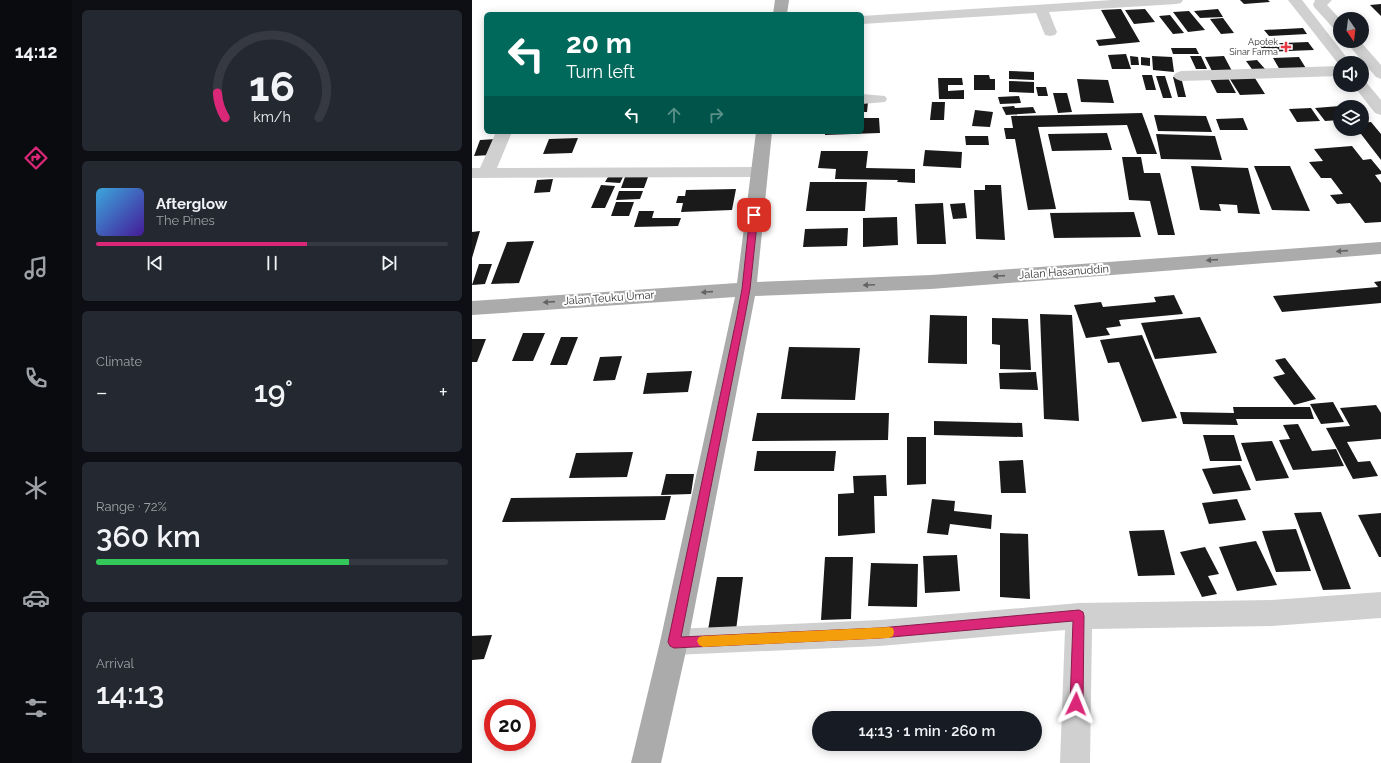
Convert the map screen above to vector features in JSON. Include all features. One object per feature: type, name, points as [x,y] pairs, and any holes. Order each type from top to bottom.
[{"type":"main road","points":[[780,12],[782,0]]},
{"type":"main road","points":[[646,763],[674,642],[746,289],[764,134]]},
{"type":"main road","name":"Jalan Hasanuddin","points":[[746,289],[931,282],[1381,248]]},
{"type":"main road","name":"Jalan Teuku Umar","points":[[472,308],[746,289]]},
{"type":"street","points":[[864,20],[1176,0]]},
{"type":"street","points":[[1294,0],[1338,56]]},
{"type":"street","points":[[1325,0],[1320,3],[1320,5],[1333,19]]},
{"type":"street","points":[[1330,0],[1342,12]]},
{"type":"street","points":[[1041,8],[1050,32]]},
{"type":"street","points":[[1358,48],[1381,74]]},
{"type":"street","points":[[1181,76],[1333,71]]},
{"type":"street","points":[[1369,81],[1381,80]]},
{"type":"street","points":[[1367,92],[1381,110]]},
{"type":"street","points":[[864,98],[879,99]]},
{"type":"street","points":[[479,173],[503,134]]},
{"type":"street","points":[[479,173],[759,172]]},
{"type":"street","points":[[674,642],[880,633],[1079,616],[1272,613],[1381,605]]},
{"type":"street","points":[[1075,763],[1079,616]]},
{"type":"building","points":[[1240,0],[1268,0],[1270,2],[1244,4]]},
{"type":"building","points":[[1381,4],[1381,16],[1370,5]]},
{"type":"building","points":[[1121,9],[1140,42],[1099,46],[1096,40],[1116,38],[1101,10]]},
{"type":"building","points":[[1145,9],[1155,22],[1134,24],[1125,10]]},
{"type":"building","points":[[1218,9],[1223,17],[1200,18],[1194,11]]},
{"type":"building","points":[[1189,11],[1205,30],[1188,32],[1173,12]]},
{"type":"building","points":[[1170,15],[1184,33],[1173,34],[1159,16]]},
{"type":"building","points":[[1223,18],[1234,33],[1221,34],[1210,19]]},
{"type":"building","points":[[1303,28],[1307,34],[1269,36],[1264,30]]},
{"type":"building","name":"Apotek Sinar Farma","points":[[1308,42],[1314,50],[1264,52],[1259,44]]},
{"type":"building","points":[[1171,48],[1196,48],[1199,54],[1173,54]]},
{"type":"building","points":[[1126,54],[1131,69],[1112,69],[1108,55]]},
{"type":"building","points":[[1130,56],[1138,57],[1139,65],[1131,65]]},
{"type":"building","points":[[1152,56],[1172,57],[1174,72],[1153,70]]},
{"type":"building","points":[[1190,56],[1201,56],[1207,69],[1196,69]]},
{"type":"building","points":[[1224,56],[1232,71],[1212,71],[1205,57]]},
{"type":"building","points":[[1141,57],[1150,58],[1150,66],[1141,65]]},
{"type":"building","points":[[1299,57],[1307,70],[1280,70],[1273,58]]},
{"type":"building","points":[[1257,60],[1266,70],[1254,72],[1246,61]]},
{"type":"building","points":[[1009,71],[1034,72],[1034,80],[1009,79]]},
{"type":"building","points":[[974,75],[989,75],[990,79],[995,79],[995,90],[974,90]]},
{"type":"building","points":[[1142,75],[1152,75],[1156,90],[1146,90]]},
{"type":"building","points":[[1253,75],[1265,94],[1240,95],[1228,76]]},
{"type":"building","points":[[1156,76],[1165,76],[1172,98],[1163,98]]},
{"type":"building","points":[[1173,77],[1181,77],[1186,97],[1178,97]]},
{"type":"building","points":[[938,78],[962,78],[963,85],[948,85],[948,91],[964,90],[964,99],[939,99]]},
{"type":"building","points":[[1228,78],[1236,93],[1217,93],[1210,79]]},
{"type":"building","points":[[1077,79],[1108,80],[1114,103],[1081,102]]},
{"type":"building","points":[[1009,81],[1034,82],[1034,93],[1009,92]]},
{"type":"building","points":[[1036,87],[1046,87],[1048,96],[1038,96]]},
{"type":"building","points":[[1053,93],[1067,93],[1072,112],[1058,113]]},
{"type":"building","points":[[1019,96],[1021,103],[1000,104],[998,97]]},
{"type":"building","points":[[864,102],[868,102],[867,112],[864,112]]},
{"type":"building","points":[[932,102],[945,102],[944,120],[930,120]]},
{"type":"building","points":[[1014,106],[1015,108],[1033,107],[1036,113],[1006,115],[1002,107]]},
{"type":"building","points":[[1333,107],[1333,120],[1325,121],[1315,108]]},
{"type":"building","points":[[1311,108],[1320,121],[1297,122],[1289,109]]},
{"type":"building","points":[[975,110],[993,112],[990,127],[972,126]]},
{"type":"building","points":[[1142,113],[1157,154],[1137,154],[1127,125],[1038,127],[1056,209],[1028,210],[1015,139],[1006,139],[1004,128],[1013,128],[1011,116]]},
{"type":"building","points":[[1154,115],[1206,116],[1212,132],[1158,131]]},
{"type":"building","points":[[864,118],[879,118],[880,133],[864,134]]},
{"type":"building","points":[[1243,118],[1248,130],[1220,130],[1216,119]]},
{"type":"building","points":[[1369,122],[1371,122],[1381,134],[1381,160],[1363,136],[1369,136]]},
{"type":"building","points":[[1107,133],[1112,150],[1052,151],[1048,134]]},
{"type":"building","points":[[825,134],[852,134],[825,135]]},
{"type":"building","points":[[1156,134],[1215,136],[1222,160],[1161,159]]},
{"type":"building","points":[[965,136],[988,136],[989,145],[966,145]]},
{"type":"building","points":[[578,138],[572,153],[543,154],[549,139]]},
{"type":"building","points":[[496,139],[490,155],[474,156],[480,140]]},
{"type":"building","points":[[1352,146],[1363,160],[1371,159],[1381,171],[1381,174],[1375,175],[1381,183],[1381,222],[1365,223],[1350,203],[1337,204],[1330,195],[1343,194],[1331,178],[1321,178],[1309,162],[1323,161],[1314,149]]},
{"type":"building","points":[[925,150],[962,152],[961,168],[923,166]]},
{"type":"building","points":[[821,151],[868,151],[866,168],[915,169],[915,183],[897,182],[898,180],[835,179],[836,169],[818,168]]},
{"type":"building","points":[[1122,157],[1141,157],[1144,173],[1160,173],[1175,235],[1158,235],[1150,201],[1129,200]]},
{"type":"building","points":[[1191,166],[1248,168],[1260,214],[1238,213],[1237,205],[1219,204],[1221,211],[1200,210]]},
{"type":"building","points":[[1254,166],[1290,166],[1310,211],[1272,210]]},
{"type":"building","points":[[608,177],[623,177],[620,183],[605,182]]},
{"type":"building","points":[[625,177],[648,177],[644,188],[621,188]]},
{"type":"building","points":[[553,179],[550,192],[534,193],[537,180]]},
{"type":"building","points":[[810,182],[867,182],[865,211],[806,211]]},
{"type":"building","points":[[601,185],[615,186],[605,208],[591,208]]},
{"type":"building","points":[[985,185],[1001,185],[1005,240],[976,239],[974,190],[985,190]]},
{"type":"building","points":[[736,189],[732,210],[681,212],[683,203],[676,203],[678,196],[685,196],[686,190]]},
{"type":"building","points":[[619,191],[643,191],[640,199],[616,200]]},
{"type":"building","points":[[616,202],[634,202],[629,216],[611,216]]},
{"type":"building","points":[[943,203],[946,244],[917,244],[915,204]]},
{"type":"building","points":[[965,203],[967,218],[953,219],[950,204]]},
{"type":"building","points":[[639,211],[654,211],[652,218],[681,218],[678,226],[634,227]]},
{"type":"building","points":[[1134,212],[1141,237],[1054,238],[1050,213]]},
{"type":"building","points":[[897,217],[898,245],[863,247],[863,218]]},
{"type":"building","points":[[848,228],[847,246],[803,247],[805,229]]},
{"type":"building","points":[[480,231],[472,258],[472,232]]},
{"type":"building","points":[[534,241],[519,283],[491,284],[507,242]]},
{"type":"building","points":[[479,264],[492,264],[485,284],[472,285]]},
{"type":"building","points":[[1381,281],[1381,303],[1282,312],[1273,296],[1378,287],[1374,282]]},
{"type":"building","points":[[1174,295],[1183,314],[1119,320],[1121,326],[1106,328],[1110,335],[1086,338],[1074,305],[1101,302],[1103,307],[1156,302],[1154,297]]},
{"type":"building","points":[[1040,314],[1072,315],[1079,421],[1044,419]]},
{"type":"building","points":[[930,315],[967,316],[967,364],[928,363]]},
{"type":"building","points":[[1200,317],[1217,353],[1155,359],[1141,323]]},
{"type":"building","points":[[992,318],[1028,319],[1031,370],[1000,369],[1000,345],[992,344]]},
{"type":"building","points":[[523,333],[545,333],[533,361],[512,361]]},
{"type":"building","points":[[1142,335],[1177,418],[1142,422],[1119,362],[1108,363],[1100,340]]},
{"type":"building","points":[[561,337],[578,337],[567,365],[550,365]]},
{"type":"building","points":[[472,339],[486,339],[477,362],[472,362]]},
{"type":"building","points":[[789,347],[860,348],[855,400],[781,399]]},
{"type":"building","points":[[622,356],[615,380],[593,381],[600,357]]},
{"type":"building","points":[[1285,358],[1316,399],[1294,405],[1273,377],[1285,374],[1275,360]]},
{"type":"building","points":[[692,371],[688,392],[643,394],[647,373]]},
{"type":"building","points":[[1036,372],[1038,390],[1000,389],[999,373]]},
{"type":"building","points":[[1333,402],[1344,422],[1321,424],[1310,404]]},
{"type":"building","points":[[1376,405],[1381,413],[1381,439],[1347,442],[1358,462],[1370,461],[1378,476],[1353,479],[1326,428],[1350,426],[1340,408]]},
{"type":"building","points":[[1233,407],[1310,407],[1314,419],[1236,419],[1238,425],[1183,424],[1180,412],[1234,413]]},
{"type":"building","points":[[757,413],[889,413],[888,440],[752,441]]},
{"type":"building","points":[[934,421],[1022,423],[1023,437],[934,435]]},
{"type":"building","points":[[1298,424],[1312,451],[1336,449],[1344,466],[1293,470],[1279,440],[1290,439],[1283,425]]},
{"type":"building","points":[[1203,435],[1234,435],[1242,461],[1210,461]]},
{"type":"building","points":[[907,437],[926,437],[926,484],[907,485]]},
{"type":"building","points":[[1272,441],[1289,478],[1256,481],[1241,443]]},
{"type":"building","points":[[757,451],[836,451],[834,471],[754,471]]},
{"type":"building","points":[[633,452],[627,477],[569,478],[576,453]]},
{"type":"building","points":[[1023,460],[1026,493],[1001,493],[999,461]]},
{"type":"building","points":[[1240,465],[1251,490],[1213,494],[1202,469]]},
{"type":"building","points":[[666,474],[694,474],[691,494],[661,495]]},
{"type":"building","points":[[886,475],[887,496],[874,496],[875,533],[838,536],[838,494],[854,493],[853,476]]},
{"type":"building","points":[[671,496],[665,520],[502,522],[511,498]]},
{"type":"building","points":[[932,499],[955,501],[954,511],[992,515],[991,529],[950,524],[948,535],[927,533]]},
{"type":"building","points":[[1237,499],[1246,520],[1209,524],[1202,503]]},
{"type":"building","points":[[1321,512],[1351,589],[1323,590],[1294,513]]},
{"type":"building","points":[[1381,513],[1381,557],[1379,557],[1358,515]]},
{"type":"building","points":[[1296,529],[1311,571],[1276,572],[1262,531]]},
{"type":"building","points":[[1164,530],[1175,575],[1138,576],[1129,531]]},
{"type":"building","points":[[1000,533],[1028,534],[1030,599],[1000,597]]},
{"type":"building","points":[[1256,541],[1277,585],[1237,591],[1219,547]]},
{"type":"building","points":[[1205,547],[1219,574],[1208,576],[1217,594],[1202,597],[1180,552]]},
{"type":"building","points":[[957,555],[960,591],[925,593],[923,556]]},
{"type":"building","points":[[825,557],[853,557],[851,619],[821,620]]},
{"type":"building","points":[[871,563],[918,564],[917,607],[868,606]]},
{"type":"building","points":[[717,577],[743,577],[736,630],[708,630]]},
{"type":"building","points":[[492,635],[484,659],[472,660],[472,636]]},
{"type":"slow traffic","points":[[703,641],[889,632]]},
{"type":"place","name":"Apotek Sinar Farma","points":[[1286,47]]},
{"type":"route","points":[[754,215],[746,289],[741,316],[674,642],[880,633],[1079,616],[1076,704]]}]
